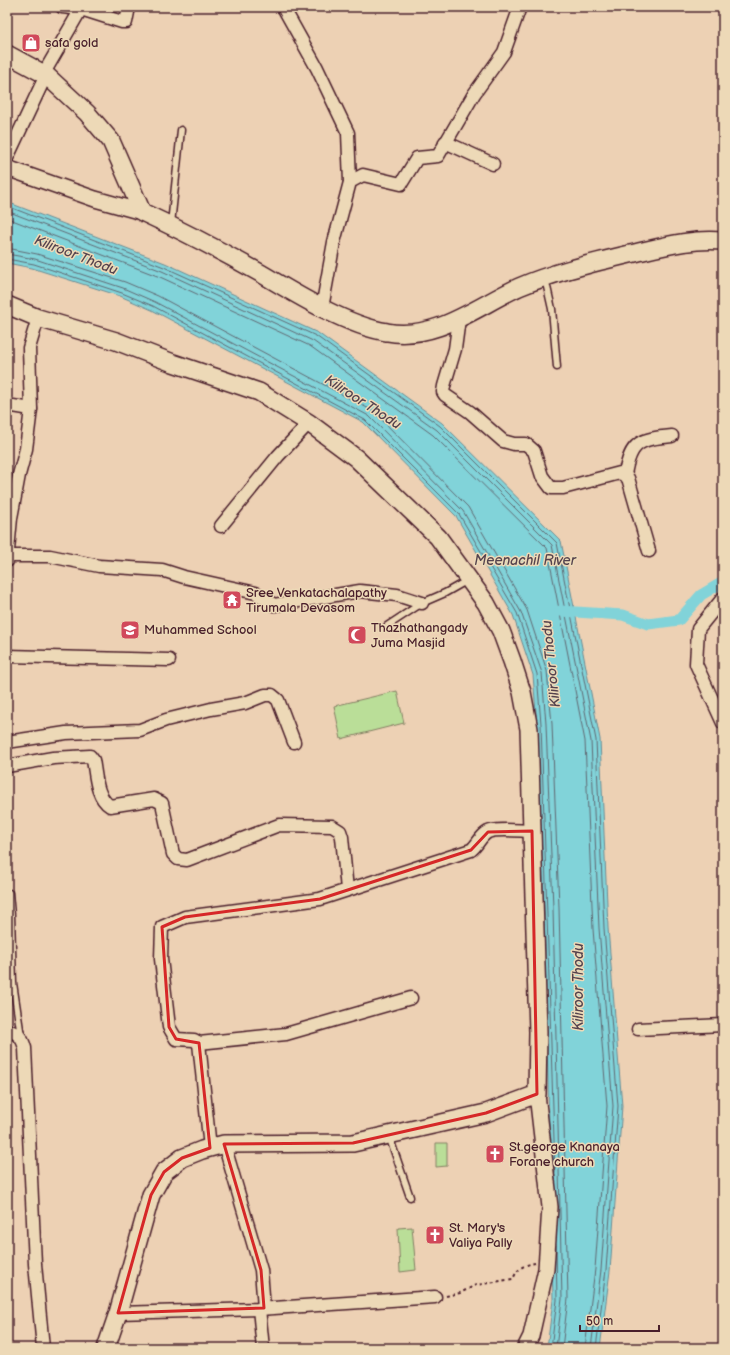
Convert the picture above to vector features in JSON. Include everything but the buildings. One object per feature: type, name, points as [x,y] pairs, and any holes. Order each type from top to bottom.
[{"type":"main road","points":[[7,54],[45,74],[87,113],[111,140],[142,212],[171,225],[322,308],[368,327],[387,332],[406,333],[419,331],[459,319],[519,287],[587,264],[686,241],[723,240]]},
{"type":"main road","points":[[7,305],[38,318],[116,341],[173,363],[259,392],[309,423],[356,458],[438,538],[486,603],[501,631],[522,692],[529,729],[538,1032],[537,1094],[486,1113],[390,1136],[353,1143],[217,1146],[182,1158],[164,1172],[151,1195],[118,1313],[106,1348]]},
{"type":"street","points":[[62,7],[81,9],[126,22],[129,7]]},
{"type":"street","points":[[283,7],[317,68],[348,133],[350,182],[334,242],[322,308]]},
{"type":"street","points":[[350,182],[363,175],[401,184],[417,158],[438,156],[474,94],[504,52],[520,7]]},
{"type":"street","points":[[7,158],[45,74],[81,9]]},
{"type":"street","points":[[445,142],[493,164]]},
{"type":"street","points":[[7,168],[95,199],[142,212]]},
{"type":"street","points":[[38,318],[29,348],[31,409],[26,450],[9,518],[8,559],[50,556],[99,566],[162,570],[184,577],[256,593],[274,605],[360,591],[398,595],[422,603]]},
{"type":"street","points":[[459,319],[455,349],[444,386],[443,392],[446,395],[470,412],[503,440],[514,444],[526,444],[534,451],[542,476],[551,488],[563,488],[620,473],[625,474]]},
{"type":"street","points":[[7,406],[31,409]]},
{"type":"street","points":[[221,526],[278,456],[309,423]]},
{"type":"street","points":[[649,551],[628,478],[625,474],[627,459],[636,446],[650,438],[672,436]]},
{"type":"street","points":[[723,598],[698,629],[696,664],[723,723]]},
{"type":"street","points":[[7,656],[169,660]]},
{"type":"street","points":[[7,742],[66,733],[140,730],[166,720],[211,708],[245,703],[265,695],[272,695],[278,700],[294,742]]},
{"type":"street","points":[[7,766],[53,758],[84,755],[90,756],[93,760],[100,795],[103,801],[110,806],[154,799],[158,800],[162,803],[173,854],[178,858],[187,860],[279,825],[332,826],[340,831],[342,837],[347,890]]},
{"type":"street","points":[[411,998],[286,1034],[199,1043],[194,1040],[176,1038],[169,1027],[161,959],[162,927],[185,917],[320,899],[471,850],[477,846],[480,838],[488,832],[532,831]]},
{"type":"street","points":[[638,1029],[723,1025]]},
{"type":"street","points":[[7,1030],[14,1032],[22,1038],[25,1048],[35,1264],[43,1348]]},
{"type":"street","points":[[199,1043],[217,1146],[261,1270],[263,1348]]},
{"type":"street","points":[[525,1348],[531,1336],[546,1262],[550,1207],[537,1094]]},
{"type":"street","points":[[118,1313],[262,1309],[435,1297]]},
{"type":"lane","points":[[171,225],[181,130]]},
{"type":"lane","points":[[545,278],[552,309],[557,367]]},
{"type":"lane","points":[[387,626],[422,603],[445,593],[468,580]]},
{"type":"lane","points":[[9,893],[13,983],[22,1038]]},
{"type":"lane","points":[[390,1136],[410,1197]]},
{"type":"path","points":[[435,1297],[460,1293],[476,1285],[514,1278],[518,1269],[526,1265],[546,1262]]},
{"type":"highlighted area","points":[[532,831],[537,1094],[486,1113],[353,1143],[224,1144],[261,1270],[264,1308],[118,1313],[151,1195],[164,1172],[182,1158],[210,1148],[199,1043],[176,1039],[169,1027],[162,927],[185,917],[320,899],[471,850],[488,832]]},
{"type":"green space","points":[[397,691],[404,723],[341,739],[334,706]]},
{"type":"green space","points":[[436,1143],[447,1143],[447,1166],[436,1167]]},
{"type":"green space","points":[[412,1227],[416,1270],[400,1272],[398,1228]]},
{"type":"water","name":"Meenachil River","points":[[7,202],[165,263],[318,333],[442,423],[561,541],[600,739],[608,928],[622,1106],[610,1271],[600,1348],[547,1348],[553,1300],[544,908],[537,725],[533,675],[513,615],[456,516],[363,422],[152,310],[120,296],[32,268],[7,263]]},
{"type":"waterway","points":[[560,611],[623,615],[648,624],[679,620],[701,595],[723,582]]},
{"type":"place","name":"safa gold","points":[[31,43]]},
{"type":"place","name":"Sree Venkatachalapathy Tirumala Devasom","points":[[232,600]]},
{"type":"place","name":"Muhammed School","points":[[130,630]]},
{"type":"place","name":"Thazhathangady Juma Masjid","points":[[357,635]]},
{"type":"place","name":"St.george Knanaya Forane church","points":[[495,1154]]},
{"type":"place","name":"St. Mary's Valiya Pally","points":[[435,1235]]},
{"type":"water label","name":"Kiliroor Thodu","points":[[76,255]]},
{"type":"water label","name":"Kiliroor Thodu","points":[[363,402]]},
{"type":"water label","name":"Kiliroor Thodu","points":[[551,664]]},
{"type":"water label","name":"Kiliroor Thodu","points":[[578,987]]}]
